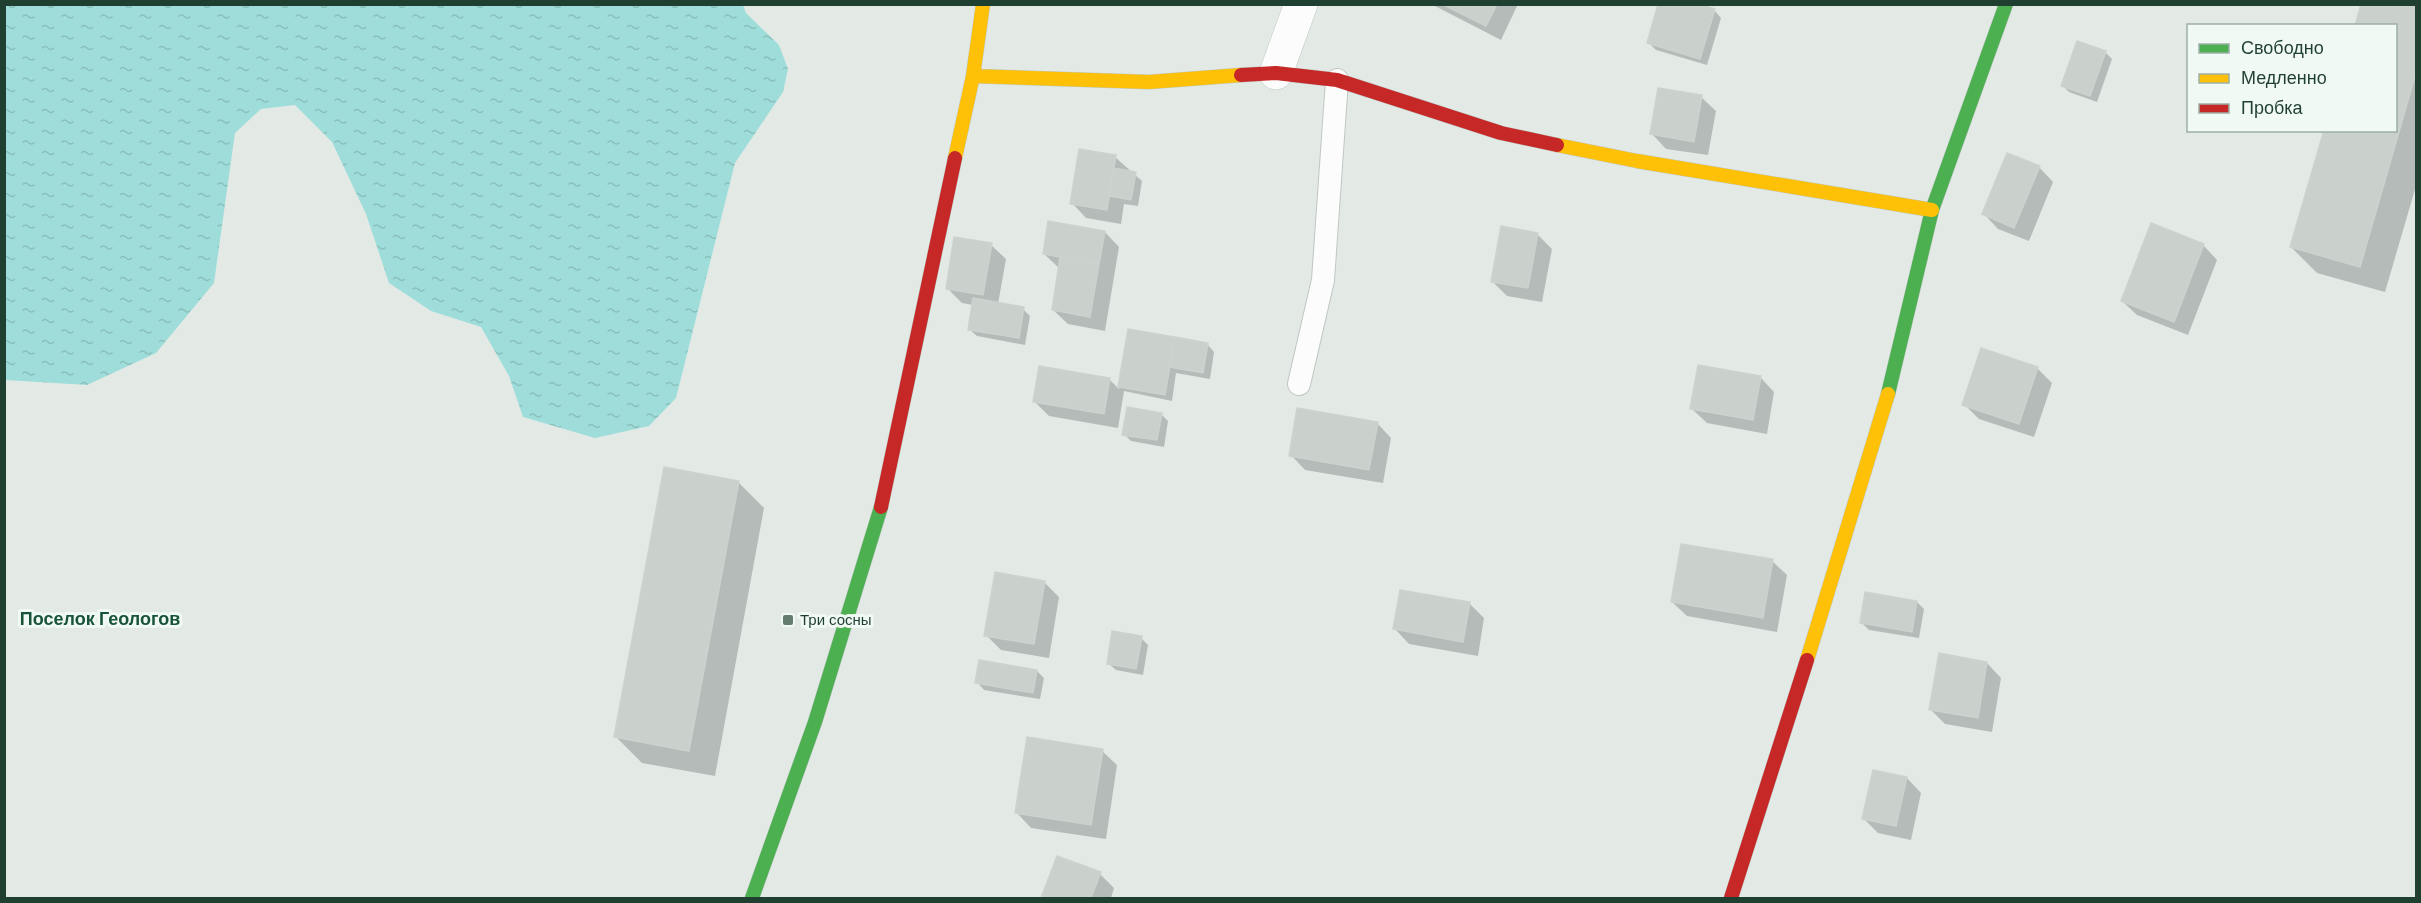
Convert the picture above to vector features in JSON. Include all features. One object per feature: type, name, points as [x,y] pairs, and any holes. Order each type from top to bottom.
[{"type":"street","points":[[752,898],[815,722],[876,529],[973,76],[983,4]]},
{"type":"street","points":[[1276,73],[1301,4]]},
{"type":"street","points":[[1731,898],[1837,567],[1887,396],[1932,210],[2006,4]]},
{"type":"street","points":[[973,76],[1149,82],[1276,73],[1338,80],[1501,133],[1637,162],[1932,210]]},
{"type":"lane","points":[[1299,384],[1323,280],[1338,80]]},
{"type":"water","points":[[4,5],[743,5],[746,13],[779,45],[788,69],[783,92],[735,163],[676,398],[649,426],[595,438],[523,417],[509,376],[481,327],[431,311],[389,283],[366,214],[332,142],[295,105],[261,109],[235,133],[214,283],[156,353],[87,385],[5,380]]},
{"type":"building","points":[[1442,4],[1497,4],[1486,26]]},
{"type":"building","points":[[1658,4],[1699,4],[1715,9],[1700,59],[1647,43]]},
{"type":"building","points":[[2361,4],[2416,4],[2416,73],[2360,267],[2290,247],[2323,132],[2397,132],[2397,24],[2356,24]]},
{"type":"building","points":[[2077,41],[2106,51],[2090,96],[2061,86]]},
{"type":"building","points":[[1658,88],[1702,95],[1694,142],[1650,134]]},
{"type":"building","points":[[1079,149],[1116,155],[1107,210],[1070,204]]},
{"type":"building","points":[[2007,153],[2040,166],[2014,228],[1982,214]]},
{"type":"building","points":[[1113,168],[1136,172],[1131,200],[1109,196]]},
{"type":"building","points":[[1048,221],[1105,231],[1099,264],[1043,254]]},
{"type":"building","points":[[2151,223],[2204,244],[2174,322],[2121,301]]},
{"type":"building","points":[[1501,226],[1538,233],[1528,288],[1491,282]]},
{"type":"building","points":[[954,237],[992,243],[983,295],[946,289]]},
{"type":"building","points":[[1060,257],[1099,264],[1090,317],[1052,310]]},
{"type":"building","points":[[973,298],[1024,307],[1019,338],[968,330]]},
{"type":"building","points":[[1128,329],[1175,337],[1165,395],[1118,387]]},
{"type":"building","points":[[1175,337],[1208,343],[1203,373],[1169,367]]},
{"type":"building","points":[[1981,348],[2038,367],[2019,424],[1962,405]]},
{"type":"building","points":[[1698,365],[1761,376],[1753,420],[1690,409]]},
{"type":"building","points":[[1039,366],[1110,378],[1104,414],[1033,402]]},
{"type":"building","points":[[1127,407],[1162,413],[1157,440],[1122,435]]},
{"type":"building","points":[[1297,408],[1378,422],[1369,470],[1289,456]]},
{"type":"building","points":[[664,467],[739,481],[689,751],[614,737]]},
{"type":"building","points":[[1681,544],[1773,559],[1763,618],[1671,602]]},
{"type":"building","points":[[995,572],[1045,581],[1034,644],[984,636]]},
{"type":"building","points":[[1400,590],[1470,602],[1463,642],[1393,629]]},
{"type":"building","points":[[1865,592],[1917,601],[1912,632],[1860,623]]},
{"type":"building","points":[[1112,631],[1142,636],[1136,669],[1107,664]]},
{"type":"building","points":[[1939,653],[1987,662],[1978,718],[1929,710]]},
{"type":"building","points":[[979,660],[1037,670],[1033,693],[975,683]]},
{"type":"building","points":[[1027,737],[1103,749],[1091,825],[1015,813]]},
{"type":"building","points":[[1873,770],[1907,777],[1896,826],[1862,819]]},
{"type":"building","points":[[1057,856],[1101,872],[1091,898],[1041,898]]},
{"type":"traffic: fast","points":[[1888,394],[1932,210],[2006,4]]},
{"type":"traffic: fast","points":[[752,898],[815,722],[881,507]]},
{"type":"traffic: slow","points":[[955,158],[973,76],[983,4]]},
{"type":"traffic: slow","points":[[973,76],[1149,82],[1241,75]]},
{"type":"traffic: slow","points":[[1557,145],[1637,161],[1932,210]]},
{"type":"traffic: slow","points":[[1807,660],[1888,394]]},
{"type":"traffic: jam","points":[[1241,75],[1276,73],[1337,80],[1501,133],[1557,145]]},
{"type":"traffic: jam","points":[[881,507],[955,158]]},
{"type":"traffic: jam","points":[[1731,898],[1807,660]]},
{"type":"place","name":"Три сосны","points":[[788,620]]},
{"type":"district","name":"Поселок Геологов","points":[[100,619]]}]
